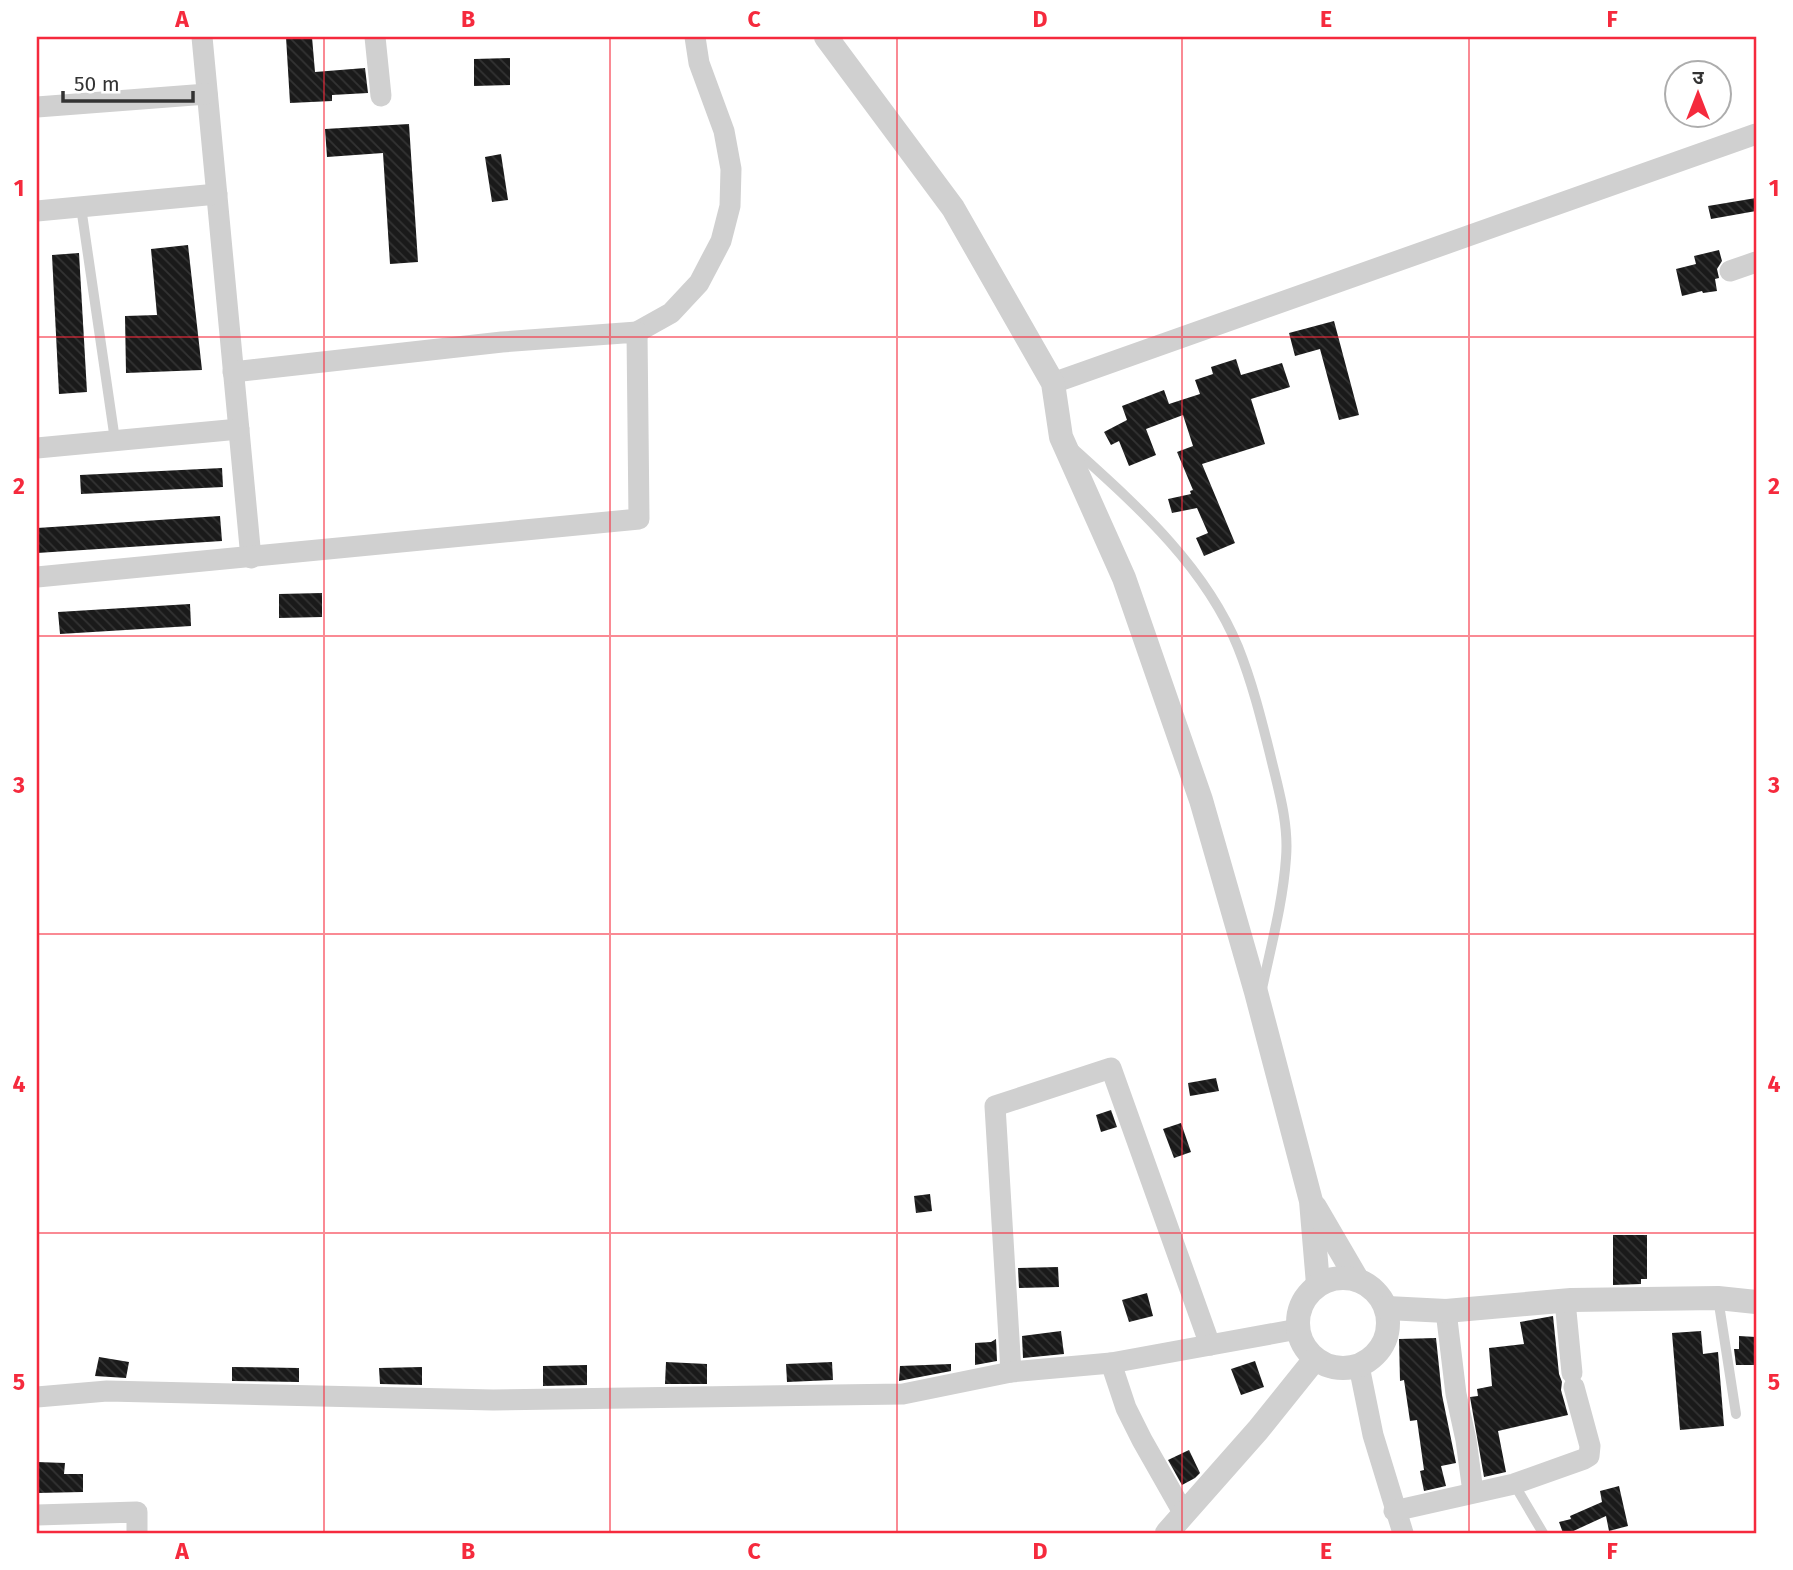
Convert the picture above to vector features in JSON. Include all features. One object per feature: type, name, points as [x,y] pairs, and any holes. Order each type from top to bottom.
[{"type":"street","points":[[202,37],[251,558]]},
{"type":"street","points":[[375,37],[381,96]]},
{"type":"street","points":[[233,372],[502,342],[637,332],[671,313],[699,283],[722,241],[730,206],[731,169],[724,131],[699,63],[695,37]]},
{"type":"street","points":[[826,37],[953,208],[1053,383],[1061,437],[1128,591],[1201,800],[1311,1201],[1318,1284]]},
{"type":"street","points":[[37,107],[208,94]]},
{"type":"street","points":[[1053,383],[1756,134]]},
{"type":"street","points":[[37,211],[217,194]]},
{"type":"street","points":[[1730,271],[1756,262]]},
{"type":"street","points":[[37,578],[639,519],[637,332]]},
{"type":"street","points":[[37,448],[239,429]]},
{"type":"street","points":[[1011,1372],[995,1107],[1111,1068],[1210,1345]]},
{"type":"street","points":[[1311,1201],[1357,1279]]},
{"type":"street","points":[[1333,1278],[1357,1279],[1370,1285],[1387,1307],[1389,1323],[1386,1339],[1378,1352],[1359,1366],[1332,1367],[1315,1359],[1306,1350],[1297,1320],[1301,1305],[1318,1284],[1333,1278]]},
{"type":"street","points":[[1387,1307],[1447,1311],[1565,1301],[1718,1298],[1756,1302]]},
{"type":"street","points":[[1394,1511],[1514,1483],[1589,1456],[1590,1446],[1573,1380],[1565,1301]]},
{"type":"street","points":[[1447,1311],[1456,1394],[1473,1492]]},
{"type":"street","points":[[37,1397],[107,1391],[493,1400],[903,1394],[1011,1372],[1111,1363],[1298,1329]]},
{"type":"street","points":[[1167,1533],[1258,1430],[1315,1359]]},
{"type":"street","points":[[1111,1363],[1126,1408],[1184,1514]]},
{"type":"street","points":[[1359,1366],[1373,1435],[1394,1511],[1403,1533]]},
{"type":"street","points":[[37,1515],[137,1512],[137,1533]]},
{"type":"lane","points":[[81,207],[115,440]]},
{"type":"lane","points":[[1061,437],[1138,506],[1170,541],[1212,597],[1237,645],[1257,700],[1283,809],[1287,855],[1259,1004]]},
{"type":"lane","points":[[1718,1298],[1736,1414]]},
{"type":"lane","points":[[1514,1483],[1543,1533]]},
{"type":"building","points":[[286,37],[312,37],[315,72],[365,68],[368,93],[332,95],[332,101],[290,103]]},
{"type":"building","points":[[510,58],[510,85],[474,86],[474,59]]},
{"type":"building","points":[[409,124],[418,262],[390,264],[383,153],[327,157],[325,129]]},
{"type":"building","points":[[501,154],[508,200],[492,202],[485,157]]},
{"type":"building","points":[[1756,198],[1756,211],[1711,219],[1708,206]]},
{"type":"building","points":[[188,245],[202,370],[126,373],[125,316],[157,315],[151,249]]},
{"type":"building","points":[[1719,250],[1722,261],[1717,269],[1719,278],[1715,279],[1717,291],[1702,291],[1682,296],[1676,269],[1696,264],[1694,256]]},
{"type":"building","points":[[79,253],[87,392],[59,394],[52,255]]},
{"type":"building","points":[[1334,321],[1359,415],[1339,420],[1320,349],[1295,356],[1289,333]]},
{"type":"building","points":[[1236,359],[1241,375],[1282,363],[1290,387],[1251,399],[1265,444],[1202,464],[1235,543],[1204,556],[1196,538],[1208,533],[1197,508],[1172,513],[1168,499],[1191,494],[1190,491],[1193,490],[1177,452],[1193,446],[1183,415],[1146,429],[1156,455],[1129,466],[1119,441],[1111,445],[1104,432],[1127,420],[1122,406],[1164,390],[1169,404],[1200,394],[1195,380],[1213,374],[1211,367]]},
{"type":"building","points":[[222,468],[223,487],[81,494],[80,475]]},
{"type":"building","points":[[220,516],[222,541],[37,553],[37,528]]},
{"type":"building","points":[[322,593],[322,617],[279,618],[279,594]]},
{"type":"building","points":[[190,604],[191,626],[60,634],[58,612]]},
{"type":"building","points":[[1216,1078],[1219,1091],[1190,1096],[1188,1083]]},
{"type":"building","points":[[1111,1110],[1117,1127],[1101,1132],[1096,1115]]},
{"type":"building","points":[[1181,1123],[1191,1152],[1174,1158],[1163,1129]]},
{"type":"building","points":[[930,1194],[932,1211],[916,1213],[914,1196]]},
{"type":"building","points":[[1613,1235],[1647,1235],[1647,1279],[1641,1279],[1641,1284],[1613,1285]]},
{"type":"building","points":[[1058,1267],[1059,1287],[1019,1288],[1018,1268]]},
{"type":"building","points":[[1147,1293],[1153,1316],[1129,1322],[1122,1300]]},
{"type":"building","points":[[1553,1316],[1561,1390],[1568,1415],[1498,1431],[1506,1472],[1484,1477],[1470,1397],[1478,1396],[1477,1389],[1492,1386],[1489,1348],[1524,1344],[1520,1322]]},
{"type":"building","points":[[1061,1331],[1064,1354],[1023,1358],[1022,1336]]},
{"type":"building","points":[[1701,1331],[1703,1354],[1718,1352],[1724,1426],[1680,1430],[1672,1333]]},
{"type":"building","points":[[1739,1336],[1756,1337],[1756,1365],[1736,1365],[1734,1349],[1739,1349]]},
{"type":"building","points":[[1436,1338],[1442,1395],[1456,1463],[1441,1466],[1446,1486],[1424,1491],[1417,1420],[1410,1421],[1404,1380],[1400,1381],[1399,1339]]},
{"type":"building","points":[[996,1339],[997,1361],[975,1365],[975,1343]]},
{"type":"building","points":[[99,1357],[129,1362],[126,1378],[95,1376]]},
{"type":"building","points":[[1255,1361],[1264,1387],[1241,1395],[1231,1369]]},
{"type":"building","points":[[666,1362],[707,1364],[707,1384],[665,1384]]},
{"type":"building","points":[[832,1362],[833,1380],[787,1382],[786,1364]]},
{"type":"building","points":[[951,1364],[951,1371],[899,1381],[900,1366]]},
{"type":"building","points":[[587,1365],[587,1385],[543,1386],[543,1366]]},
{"type":"building","points":[[232,1367],[299,1368],[299,1382],[232,1381]]},
{"type":"building","points":[[422,1367],[422,1385],[380,1384],[379,1368]]},
{"type":"building","points":[[1189,1450],[1200,1473],[1182,1485],[1168,1460]]},
{"type":"building","points":[[37,1462],[65,1463],[64,1474],[83,1474],[83,1492],[37,1493]]},
{"type":"building","points":[[1619,1486],[1628,1526],[1609,1531],[1606,1516],[1569,1533],[1563,1533],[1559,1522],[1571,1519],[1570,1516],[1602,1502],[1600,1491]]}]
